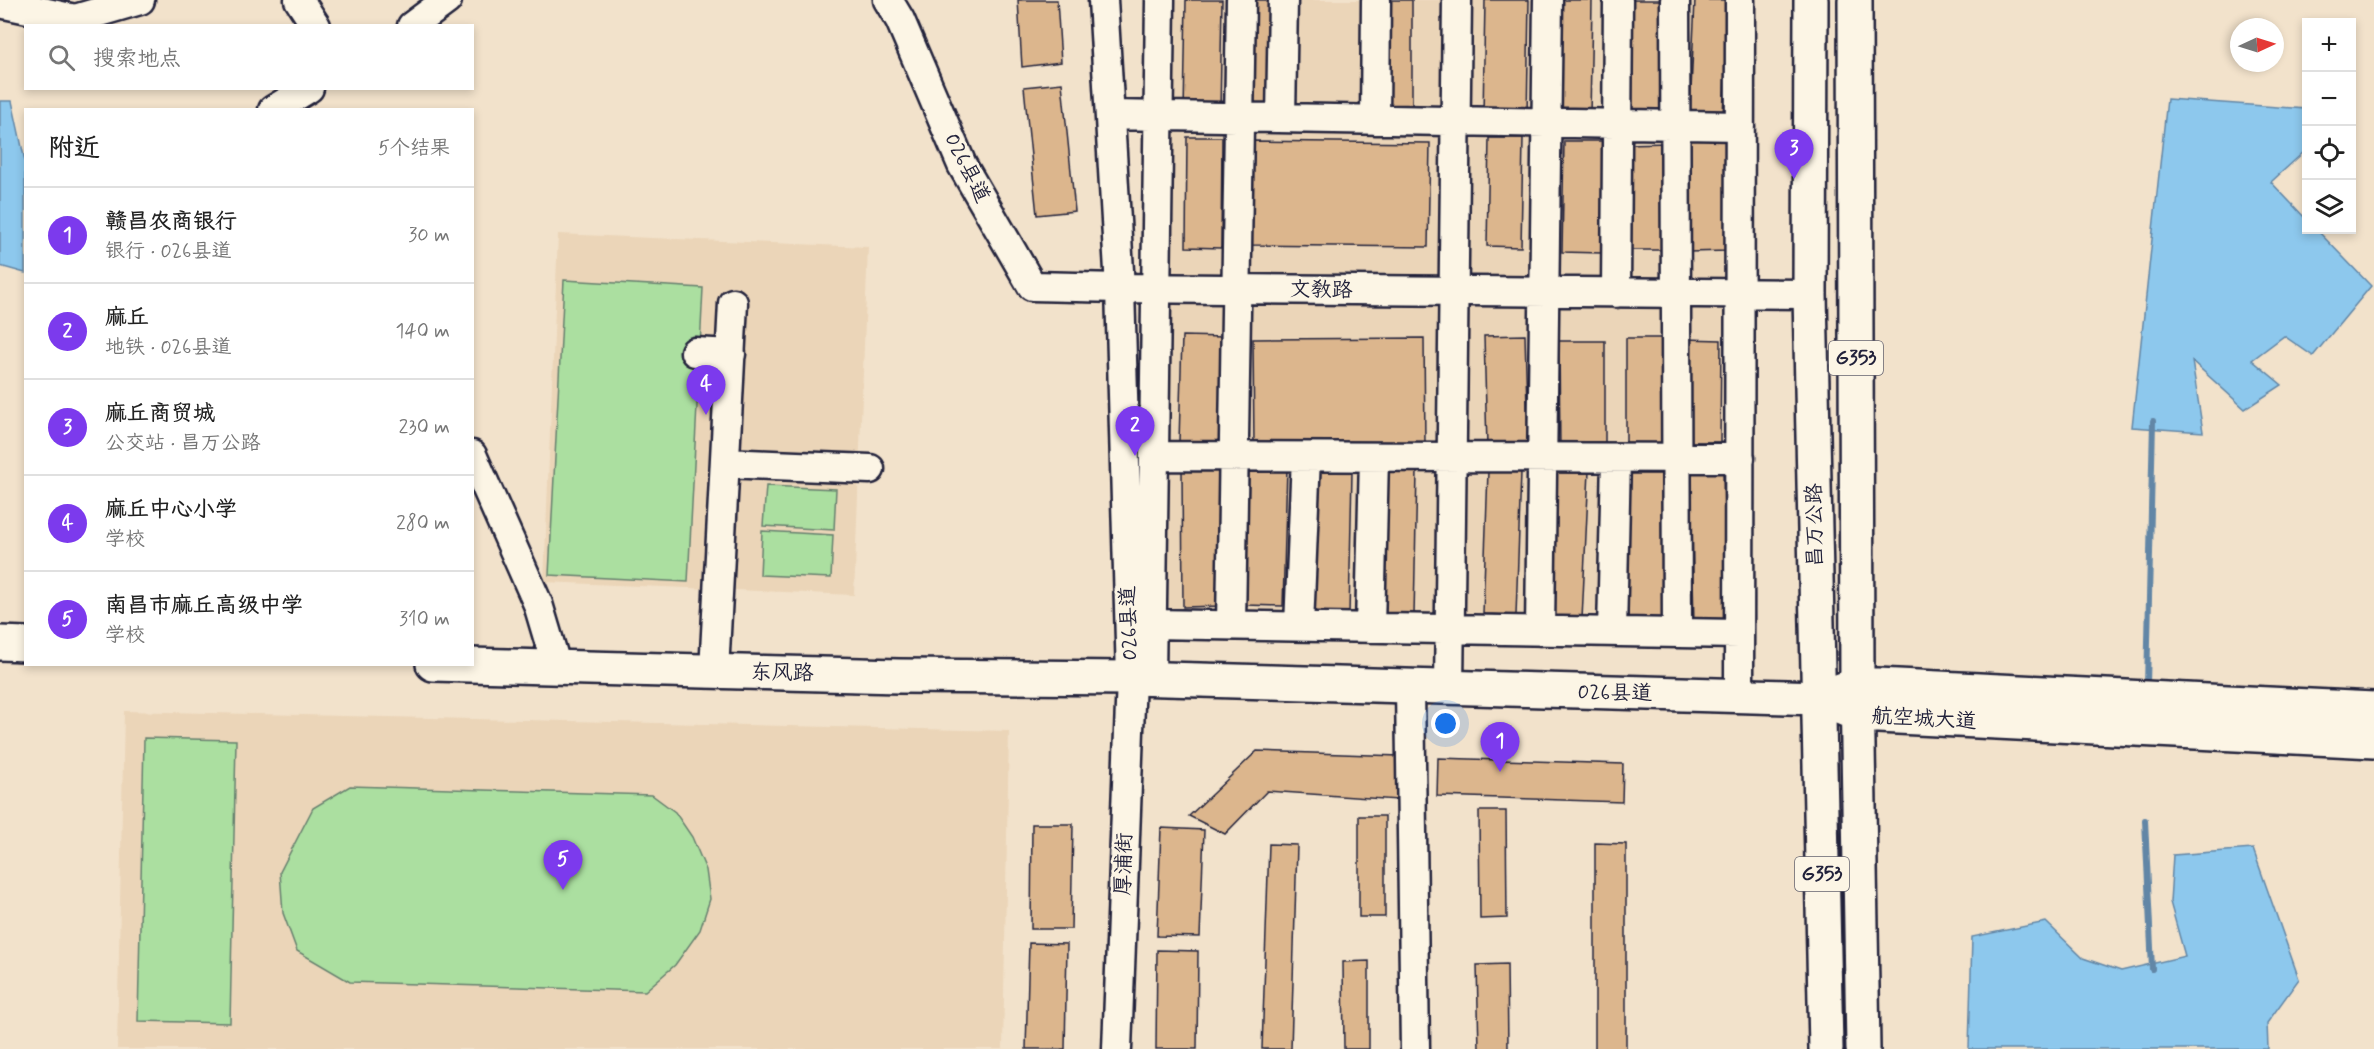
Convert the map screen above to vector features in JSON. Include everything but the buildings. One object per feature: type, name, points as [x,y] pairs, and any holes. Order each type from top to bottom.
[{"type":"main road","name":"昌万公路","points":[[1811,0],[1810,294],[1826,1049]]},
{"type":"main road","name":"昌万公路","points":[[1855,0],[1858,700],[1863,1049]]},
{"type":"main road","points":[[0,643],[24,644]]},
{"type":"main road","name":"东风路","points":[[474,665],[899,676],[1141,679]]},
{"type":"main road","name":"026县道","points":[[1141,679],[1819,698]]},
{"type":"main road","name":"航空城大道","points":[[1819,698],[2374,741]]},
{"type":"main road","name":"航空城大道","points":[[1858,700],[2374,709]]},
{"type":"street","points":[[0,3],[75,19],[140,0]]},
{"type":"street","points":[[299,0],[315,24]]},
{"type":"street","points":[[415,24],[447,0]]},
{"type":"street","name":"026县道","points":[[888,0],[900,20],[962,165],[1032,286],[1120,288],[1141,679]]},
{"type":"street","points":[[1103,0],[1120,288]]},
{"type":"street","points":[[1141,679],[1152,624],[1160,0]]},
{"type":"street","points":[[1231,625],[1241,0]]},
{"type":"street","points":[[1281,118],[1283,0]]},
{"type":"street","points":[[1375,120],[1376,0]]},
{"type":"street","points":[[1449,689],[1457,0]]},
{"type":"street","points":[[1540,631],[1548,0]]},
{"type":"street","points":[[1616,293],[1618,0]]},
{"type":"street","points":[[1675,0],[1677,633]]},
{"type":"street","points":[[1739,696],[1740,0]]},
{"type":"street","points":[[276,108],[306,90]]},
{"type":"street","points":[[1110,116],[1740,126]]},
{"type":"street","name":"文教路","points":[[1120,288],[1810,294]]},
{"type":"street","points":[[714,672],[734,303]]},
{"type":"street","points":[[695,352],[731,354]]},
{"type":"street","points":[[1155,456],[1740,458]]},
{"type":"street","points":[[1299,626],[1306,457]]},
{"type":"street","points":[[1370,628],[1374,457]]},
{"type":"street","points":[[1612,632],[1616,458]]},
{"type":"street","points":[[474,460],[538,604],[557,668]]},
{"type":"street","points":[[725,463],[870,469]]},
{"type":"street","points":[[1152,624],[1740,634]]},
{"type":"street","name":"厚浦街","points":[[1117,1049],[1141,679]]},
{"type":"street","points":[[1410,688],[1415,1049]]},
{"type":"shaded area","points":[[1167,0],[1747,0],[1750,640],[1160,613]]},
{"type":"shaded area","points":[[558,234],[868,247],[854,595],[544,582]]},
{"type":"shaded area","points":[[124,711],[1009,731],[1003,1049],[117,1049]]},
{"type":"green space","points":[[564,280],[703,288],[688,582],[549,575]]},
{"type":"green space","points":[[766,486],[836,489],[834,530],[763,526]]},
{"type":"green space","points":[[762,531],[833,535],[831,578],[760,575]]},
{"type":"green space","points":[[144,738],[236,740],[230,1023],[138,1021]]},
{"type":"green space","points":[[350,786],[652,795],[675,812],[692,837],[706,870],[710,899],[700,930],[675,965],[645,991],[350,982],[297,951],[283,913],[280,872],[313,808]]},
{"type":"water","points":[[2167,99],[2302,109],[2302,154],[2271,182],[2302,215],[2302,234],[2321,234],[2371,286],[2313,356],[2284,336],[2252,360],[2282,385],[2245,409],[2192,361],[2203,432],[2132,427]]},
{"type":"water","points":[[0,101],[12,101],[24,156],[24,273],[0,266]]},
{"type":"water","points":[[2253,849],[2299,979],[2267,1023],[2268,1049],[1969,1049],[1972,937],[2046,922],[2083,958],[2121,971],[2185,956],[2170,902],[2173,855]]},
{"type":"waterway","points":[[2147,686],[2153,421]]},
{"type":"waterway","points":[[2145,820],[2152,969]]},
{"type":"place","name":"麻丘商贸城","points":[[1794,179]]},
{"type":"place","name":"麻丘中心小学","points":[[706,415]]},
{"type":"place","name":"麻丘","points":[[1135,456]]},
{"type":"place","name":"赣昌农商银行","points":[[1500,772]]},
{"type":"place","name":"南昌市麻丘高级中学","points":[[563,890]]}]
